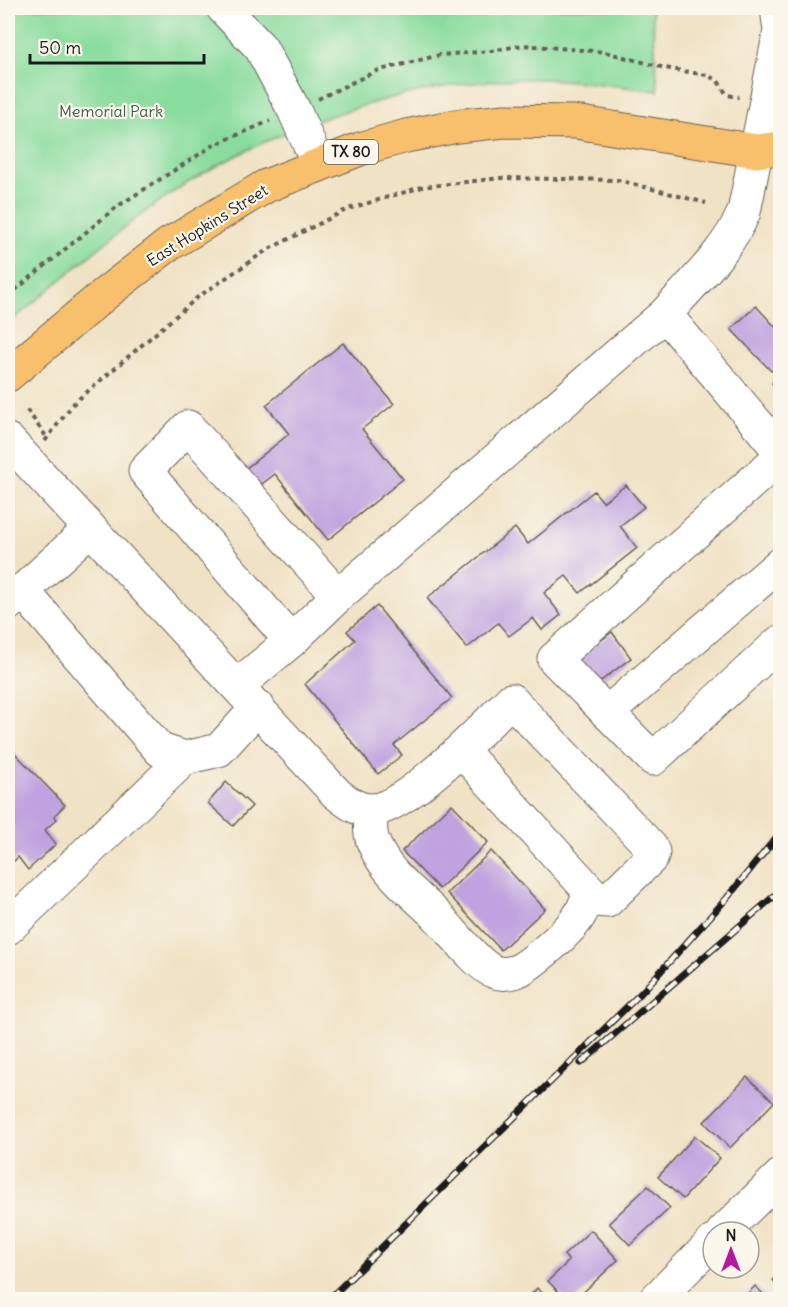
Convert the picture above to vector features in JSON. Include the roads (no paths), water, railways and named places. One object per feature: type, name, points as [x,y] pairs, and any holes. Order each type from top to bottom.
[{"type":"main road","name":"East Hopkins Street","points":[[8,375],[106,293],[168,245],[266,186],[360,149],[406,136],[457,126],[505,121],[575,122],[773,154]]},
{"type":"street","points":[[224,8],[261,48],[294,110],[318,164]]},
{"type":"street","points":[[8,928],[185,758],[219,750],[247,696],[291,641],[338,596],[664,314],[697,279],[738,227],[773,154],[780,31],[777,8]]},
{"type":"street","points":[[664,314],[780,451]]},
{"type":"street","points":[[291,641],[145,471],[188,427],[338,596]]},
{"type":"street","points":[[27,446],[90,529],[336,793],[352,806],[372,810],[387,807],[402,798],[461,750],[511,700],[650,846],[653,852],[652,857],[607,901],[598,900],[461,750]]},
{"type":"street","points":[[780,457],[554,658],[653,759],[780,642]]},
{"type":"street","points":[[90,529],[15,597],[160,750],[185,758]]},
{"type":"street","points":[[607,713],[780,564]]},
{"type":"street","points":[[372,810],[370,826],[372,836],[383,861],[405,887],[437,916],[485,967],[496,973],[512,972],[522,968],[565,933],[579,917],[590,891]]},
{"type":"street","points":[[735,1220],[780,1176]]},
{"type":"street","points":[[655,1299],[701,1254]]},
{"type":"railway","points":[[328,1300],[641,993],[727,898],[780,833]]},
{"type":"railway","points":[[581,1063],[780,891]]},
{"type":"park label","name":"Memorial Park","points":[[111,111]]}]
